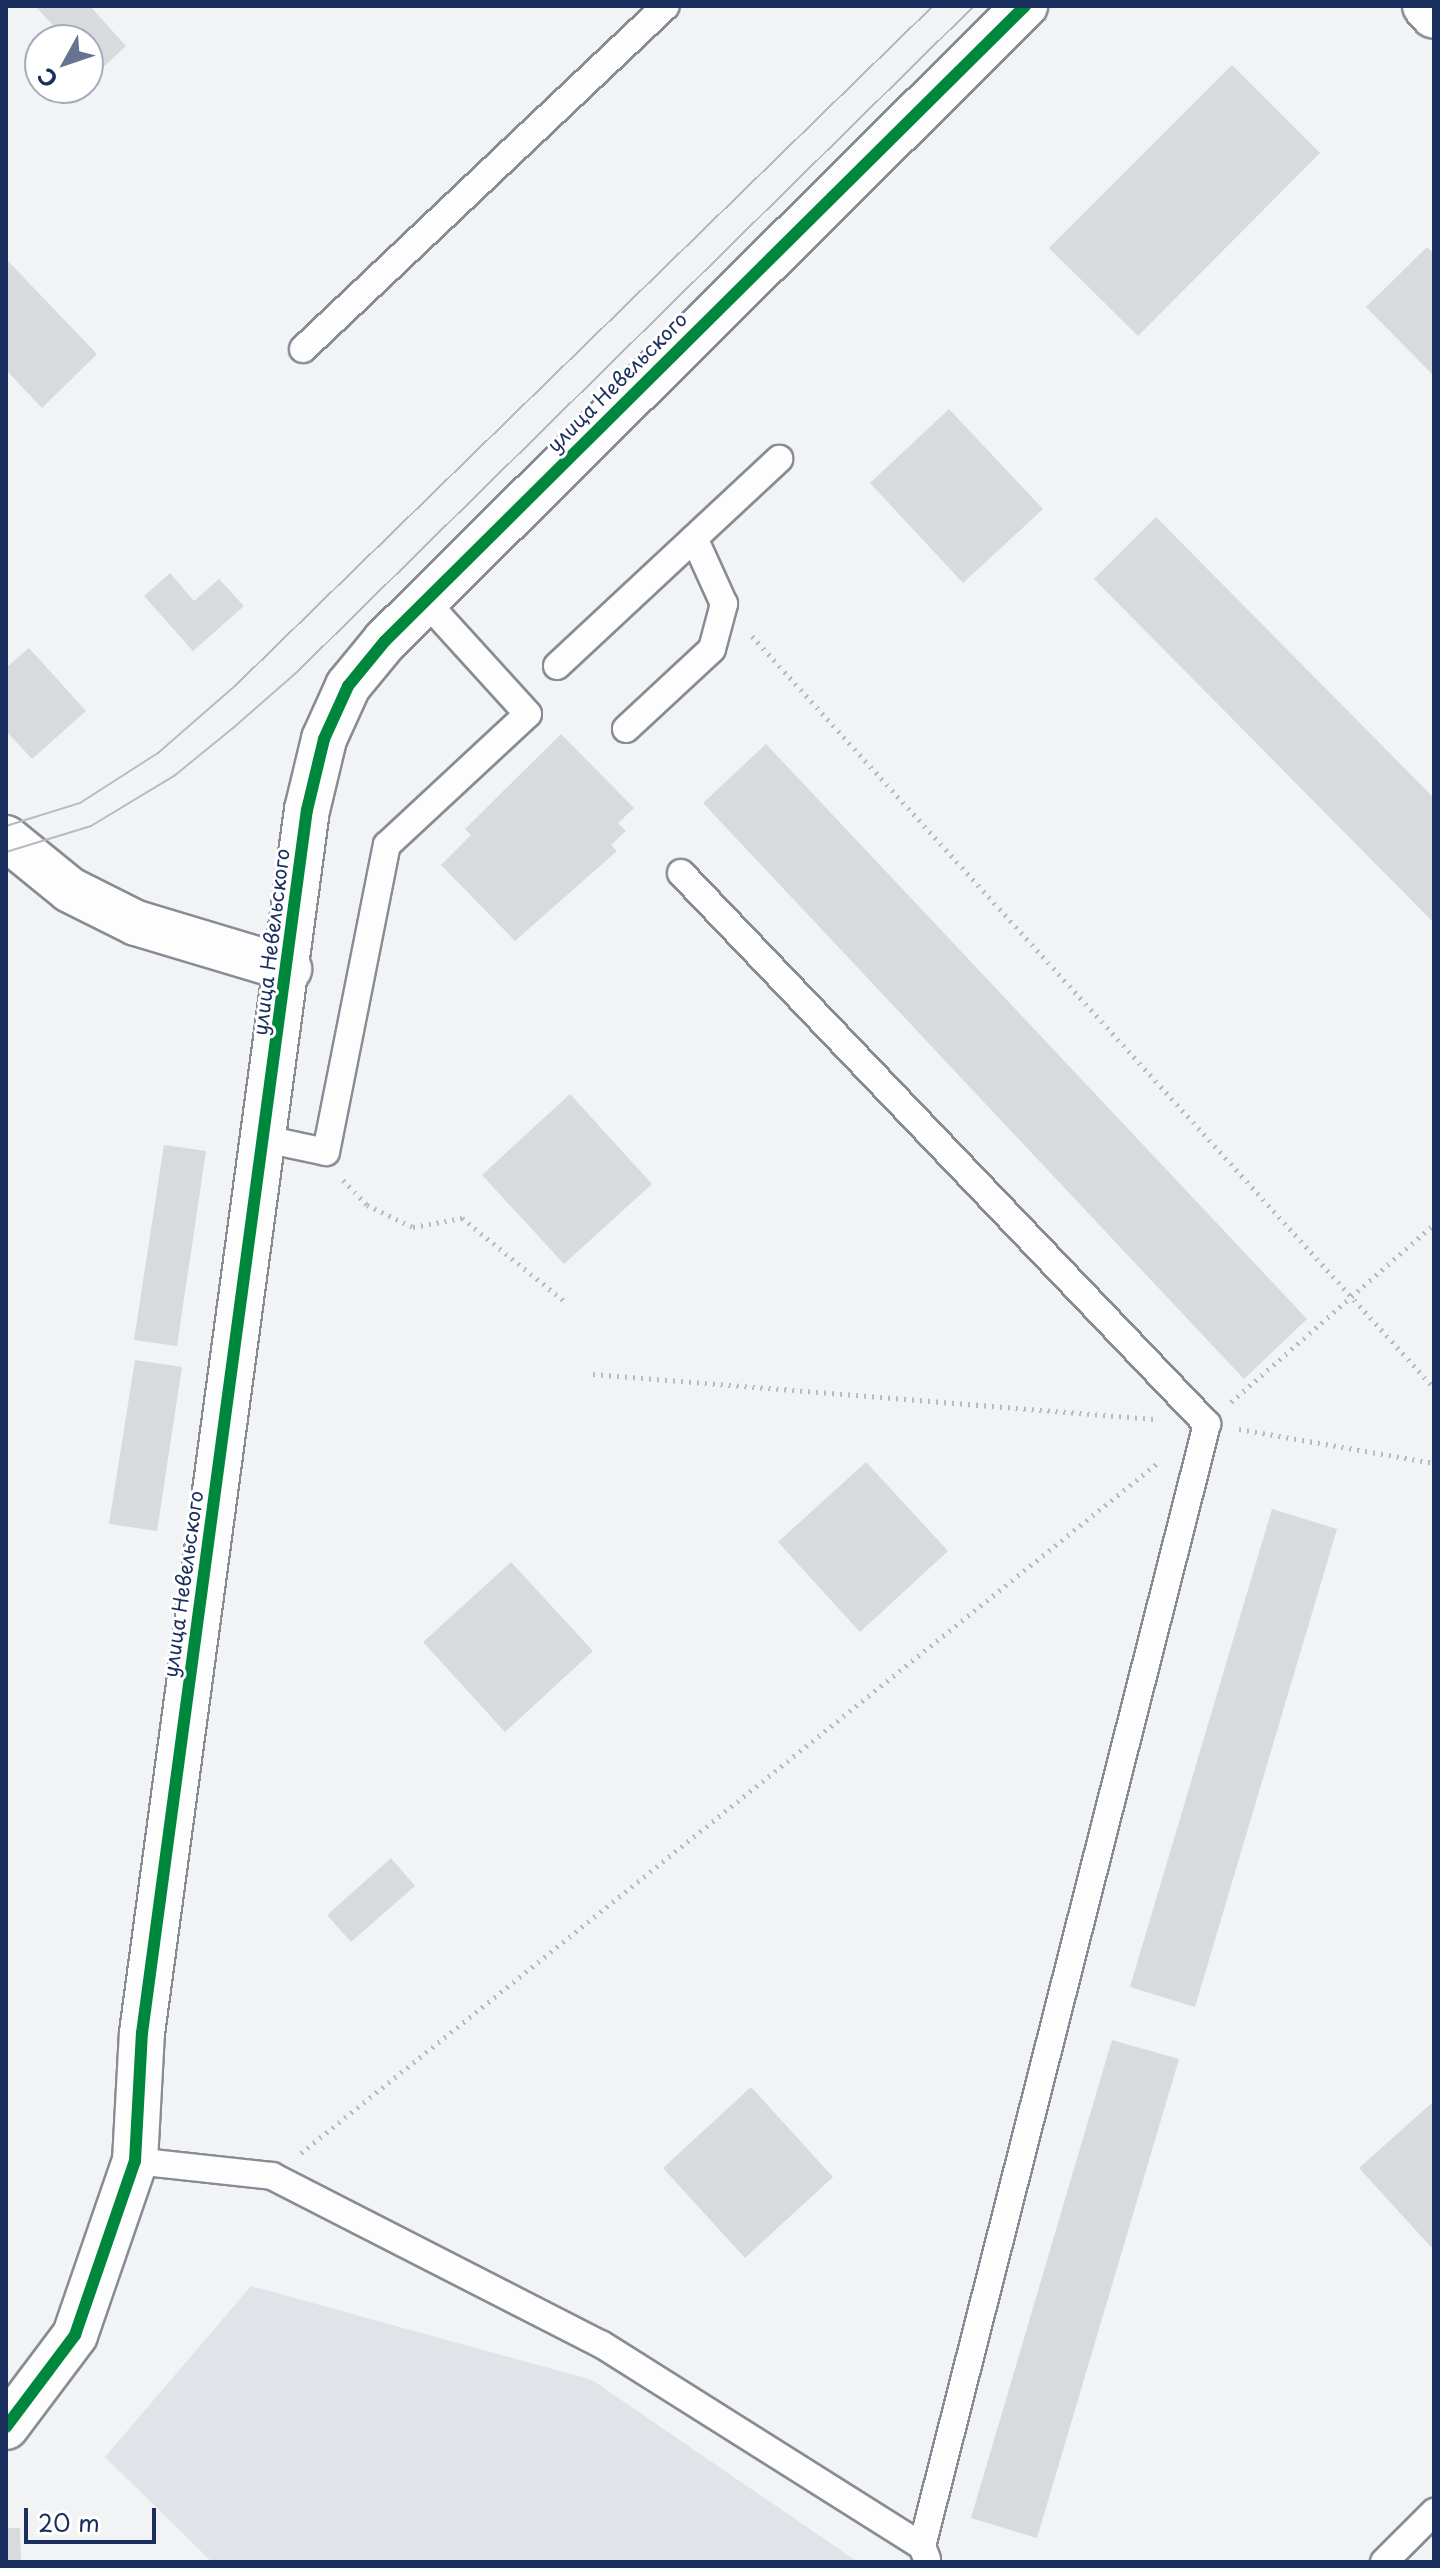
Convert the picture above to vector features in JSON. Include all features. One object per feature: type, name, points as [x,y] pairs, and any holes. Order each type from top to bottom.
[{"type":"street","name":"улица Невельского","points":[[6,2427],[75,2335],[135,2161],[142,2033],[289,969],[307,810],[324,739],[348,686],[425,601],[1025,6]]},
{"type":"street","points":[[1425,6],[1434,16]]},
{"type":"street","points":[[6,838],[70,890],[136,923],[289,969]]},
{"type":"lane","points":[[303,349],[666,6]]},
{"type":"lane","points":[[557,666],[779,459]]},
{"type":"lane","points":[[626,729],[712,649],[724,604],[694,538]]},
{"type":"lane","points":[[265,1139],[326,1152],[387,845],[528,714],[425,601]]},
{"type":"lane","points":[[135,2161],[272,2176],[601,2344],[925,2554],[1207,1424],[681,873]]},
{"type":"lane","points":[[1384,2562],[1434,2512]]},
{"type":"path","points":[[724,604],[1354,1296],[1434,1388]]},
{"type":"path","points":[[326,1152],[340,1178],[367,1205],[413,1227],[462,1218],[568,1304]]},
{"type":"path","points":[[272,2176],[1207,1424],[1434,1224]]},
{"type":"path","points":[[593,1374],[1207,1424],[1434,1463]]},
{"type":"shaded area","points":[[251,2286],[592,2380],[858,2562],[212,2562],[105,2457]]},
{"type":"building","points":[[35,6],[90,6],[126,46],[104,66],[104,24],[52,24]]},
{"type":"building","points":[[1232,65],[1320,153],[1138,336],[1049,248]]},
{"type":"building","points":[[1427,247],[1434,254],[1434,376],[1366,307]]},
{"type":"building","points":[[6,259],[97,354],[42,408],[6,370]]},
{"type":"building","points":[[949,409],[1043,509],[963,583],[870,483]]},
{"type":"building","points":[[1156,517],[1434,798],[1434,923],[1094,579]]},
{"type":"building","points":[[170,573],[194,601],[219,579],[244,606],[193,651],[144,596]]},
{"type":"building","points":[[29,648],[86,711],[32,759],[6,731],[6,668]]},
{"type":"building","points":[[561,734],[634,808],[618,823],[626,831],[611,845],[617,851],[515,941],[441,865],[471,835],[465,829]]},
{"type":"building","points":[[766,744],[1307,1319],[1244,1379],[703,803]]},
{"type":"building","points":[[570,1094],[652,1184],[564,1264],[482,1175]]},
{"type":"building","points":[[164,1145],[206,1151],[177,1346],[134,1340]]},
{"type":"building","points":[[135,1360],[182,1367],[157,1531],[109,1524]]},
{"type":"building","points":[[866,1462],[948,1551],[860,1632],[778,1542]]},
{"type":"building","points":[[1272,1509],[1337,1529],[1195,2007],[1130,1987]]},
{"type":"building","points":[[511,1562],[593,1651],[505,1732],[423,1642]]},
{"type":"building","points":[[391,1858],[415,1886],[351,1942],[327,1915]]},
{"type":"building","points":[[1112,2040],[1179,2059],[1037,2538],[971,2518]]},
{"type":"building","points":[[751,2087],[833,2177],[745,2258],[663,2168]]},
{"type":"building","points":[[1434,2101],[1434,2245],[1431,2247],[1359,2168]]},
{"type":"building","points":[[6,2528],[20,2528],[21,2562],[6,2562]]},
{"type":"tram line","points":[[6,826],[80,803],[158,753],[237,684],[933,6]]},
{"type":"tram line","points":[[6,852],[91,826],[174,776],[233,728],[298,671],[974,6]]},
{"type":"cycle path","points":[[6,2427],[75,2335],[135,2161],[142,2033],[307,810],[324,739],[348,686],[385,641],[1025,6]]}]
